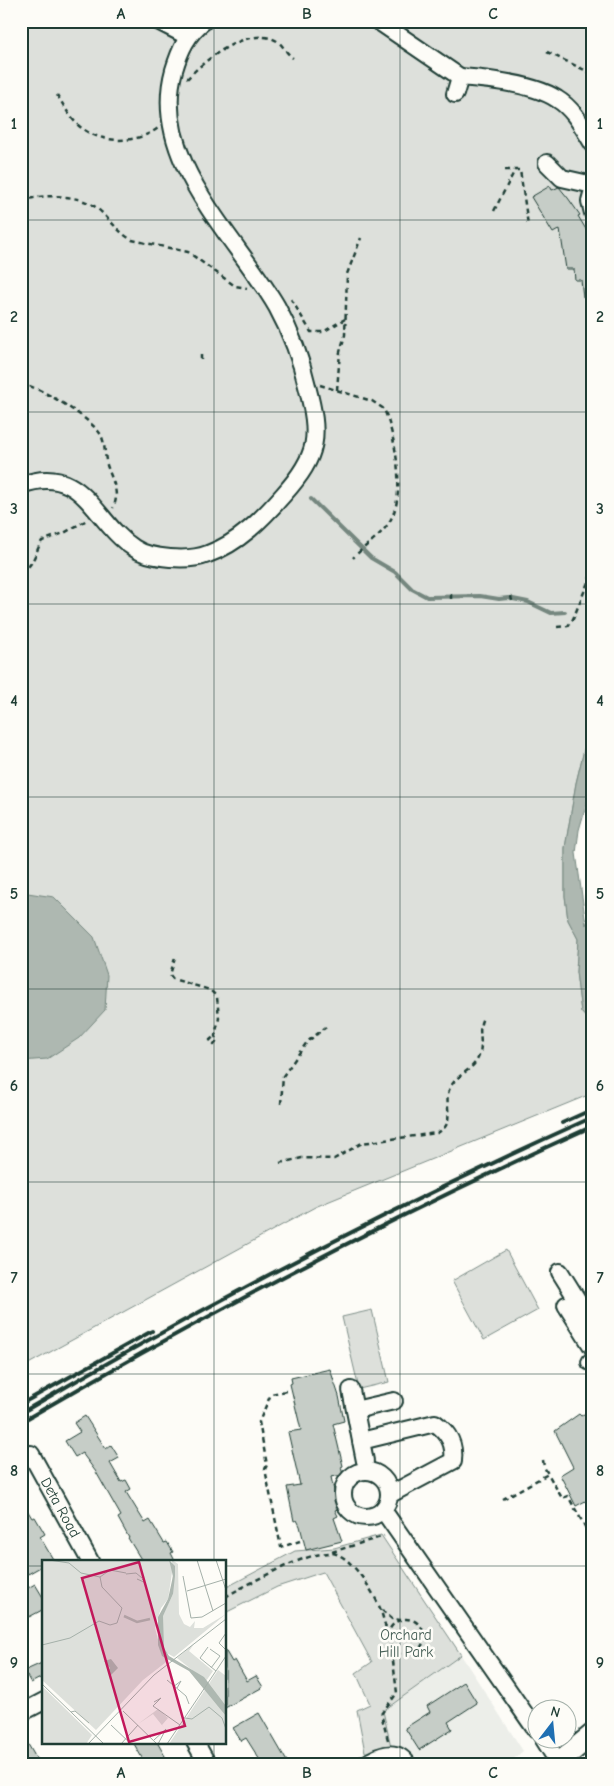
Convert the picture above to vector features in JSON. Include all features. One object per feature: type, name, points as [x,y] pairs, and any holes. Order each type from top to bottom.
[{"type":"main road","points":[[557,1764],[593,1734]]},
{"type":"street","points":[[158,21],[187,36]]},
{"type":"street","points":[[21,485],[40,481],[56,481],[71,485],[83,492],[103,517],[134,548],[149,555],[194,558],[207,555],[230,544],[267,514],[299,476],[309,460],[315,443],[315,420],[297,353],[277,308],[210,209],[185,167],[175,142],[168,108],[173,74],[178,55],[187,36],[204,21]]},
{"type":"street","points":[[378,21],[460,77],[482,78],[530,88],[557,99],[576,117],[593,144]]},
{"type":"street","points":[[455,94],[460,77]]},
{"type":"street","points":[[547,163],[562,178],[593,185]]},
{"type":"street","points":[[593,190],[590,201],[593,213]]},
{"type":"street","points":[[560,1272],[593,1326]]},
{"type":"street","points":[[566,1306],[592,1357]]},
{"type":"street","points":[[351,1390],[365,1461]]},
{"type":"street","points":[[355,1410],[394,1401]]},
{"type":"street","points":[[361,1441],[435,1423],[443,1429],[452,1442],[453,1461],[386,1502],[396,1530],[526,1716]]},
{"type":"street","name":"Deta Road","points":[[31,1454],[89,1560]]},
{"type":"street","points":[[21,1713],[42,1702]]},
{"type":"street","points":[[196,1744],[208,1765]]},
{"type":"street","points":[[548,1748],[557,1764]]},
{"type":"street","points":[[364,1765],[378,1756],[391,1754],[401,1757],[408,1765]]},
{"type":"path","points":[[56,94],[77,124],[100,138],[125,140],[146,136],[157,130],[168,108],[186,80],[204,62],[236,43],[261,36],[271,38],[278,41],[293,58]]},
{"type":"path","points":[[548,52],[593,74]]},
{"type":"path","points":[[506,170],[520,170],[528,225]]},
{"type":"path","points":[[494,211],[516,170]]},
{"type":"path","points":[[21,201],[47,197],[86,202],[94,206],[124,236],[132,240],[188,252],[236,286],[264,288]]},
{"type":"path","points":[[336,390],[340,352],[345,335],[347,274],[361,238]]},
{"type":"path","points":[[286,295],[311,332],[323,332],[345,319]]},
{"type":"path","points":[[201,353],[201,360]]},
{"type":"path","points":[[21,384],[28,384],[44,392],[87,421],[100,434],[104,458],[116,492],[115,506],[103,517],[89,518],[64,533],[42,541],[33,561],[27,569],[21,572]]},
{"type":"path","points":[[307,385],[319,385],[372,401],[384,409],[392,432],[397,464],[394,512],[385,528],[355,557]]},
{"type":"path","points":[[557,628],[568,626],[573,619],[593,570]]},
{"type":"path","points":[[451,594],[451,600]]},
{"type":"path","points":[[511,596],[512,601]]},
{"type":"path","points":[[175,958],[171,970],[173,979],[210,990],[217,997],[219,1018],[215,1036]]},
{"type":"path","points":[[280,1163],[302,1158],[334,1160],[362,1143],[443,1130],[450,1119],[448,1096],[451,1085],[471,1069],[480,1051],[480,1023],[483,1018]]},
{"type":"path","points":[[281,1104],[283,1076],[306,1042],[326,1027]]},
{"type":"path","points":[[286,1391],[271,1394],[259,1422],[266,1465],[264,1470],[281,1547],[300,1541]]},
{"type":"path","points":[[544,1460],[544,1467],[562,1498],[568,1496],[593,1541]]},
{"type":"path","points":[[503,1499],[548,1474]]},
{"type":"path","points":[[226,1596],[265,1575],[313,1556],[379,1539],[396,1530]]},
{"type":"path","points":[[332,1552],[343,1558],[366,1582],[380,1609],[390,1646],[397,1653],[403,1655],[414,1654],[419,1650],[424,1639],[424,1632],[417,1622],[392,1619],[380,1609]]},
{"type":"path","points":[[388,1634],[394,1623],[400,1620]]},
{"type":"path","points":[[391,1754],[381,1714],[397,1693],[393,1661],[397,1653]]},
{"type":"shaded area","points":[[593,713],[593,782],[579,830],[576,853],[586,925],[593,903],[593,1025],[581,1012],[576,972],[578,939],[568,920],[565,896],[565,848],[576,783]]},
{"type":"shaded area","points":[[21,892],[54,897],[94,937],[107,975],[105,1010],[79,1038],[47,1059],[21,1061],[21,987],[24,984],[21,972]]},
{"type":"shaded area","points":[[461,1655],[523,1751],[507,1765],[397,1765],[394,1760],[383,1711]]},
{"type":"green space","points":[[21,21],[593,21],[593,713],[576,783],[565,848],[565,896],[568,920],[578,939],[576,972],[581,1012],[593,1025],[593,1093],[315,1207],[21,1368]]},
{"type":"green space","points":[[506,1250],[538,1310],[484,1340],[452,1281]]},
{"type":"green space","points":[[372,1310],[389,1382],[359,1389],[342,1317]]},
{"type":"green space","name":"Orchard Hill Park","points":[[381,1535],[461,1655],[383,1711],[394,1760],[391,1754],[365,1752],[357,1710],[370,1704],[356,1673],[372,1662],[323,1572],[277,1587],[226,1612],[226,1587],[295,1551],[334,1548]]},
{"type":"building","points":[[550,186],[552,190],[559,187],[568,198],[580,215],[578,216],[593,241],[593,296],[583,297],[581,280],[575,280],[574,269],[566,269],[560,229],[553,233],[531,197]]},
{"type":"building","points":[[330,1369],[339,1396],[344,1421],[333,1424],[343,1466],[341,1467],[343,1475],[331,1477],[338,1509],[335,1510],[338,1516],[334,1518],[342,1541],[306,1550],[300,1526],[297,1520],[294,1521],[287,1487],[300,1485],[288,1432],[301,1430],[290,1384],[292,1383],[291,1378]]},
{"type":"building","points":[[587,1412],[593,1422],[593,1497],[576,1506],[560,1475],[573,1467],[555,1431],[579,1414],[581,1416]]},
{"type":"building","points":[[85,1416],[106,1449],[111,1445],[119,1458],[110,1463],[121,1482],[126,1480],[131,1489],[126,1492],[145,1523],[150,1520],[164,1543],[167,1542],[173,1552],[171,1553],[174,1560],[141,1560],[118,1518],[121,1516],[96,1472],[82,1453],[75,1457],[65,1441],[80,1432],[74,1423]]},
{"type":"building","points":[[21,1500],[32,1518],[35,1517],[45,1534],[40,1537],[53,1560],[42,1560],[42,1566],[28,1574],[21,1563]]},
{"type":"building","points":[[35,1584],[42,1596],[42,1610],[29,1617],[21,1604],[21,1592]]},
{"type":"building","points":[[226,1652],[232,1662],[235,1660],[247,1681],[256,1676],[263,1687],[226,1707]]},
{"type":"building","points":[[42,1663],[42,1677],[31,1683],[24,1671]]},
{"type":"building","points":[[464,1682],[477,1703],[448,1722],[452,1729],[419,1750],[405,1728],[430,1712],[427,1706]]},
{"type":"building","points":[[259,1713],[289,1765],[263,1765],[246,1738],[241,1741],[233,1728]]},
{"type":"building","points":[[21,1732],[40,1765],[21,1765]]},
{"type":"building","points":[[134,1744],[158,1744],[170,1765],[146,1765]]},
{"type":"waterway","points":[[311,499],[371,558],[395,572],[412,589],[427,597],[480,596],[499,599],[508,598],[528,602],[551,613],[565,612]]},
{"type":"waterway","points":[[588,617],[593,621]]},
{"type":"railway","points":[[562,1123],[593,1109]]},
{"type":"railway","points":[[21,1413],[161,1333],[303,1257],[447,1185],[593,1117]]},
{"type":"railway","points":[[21,1422],[161,1343],[303,1267],[447,1194],[593,1126]]},
{"type":"railway","points":[[21,1404],[152,1331]]}]
